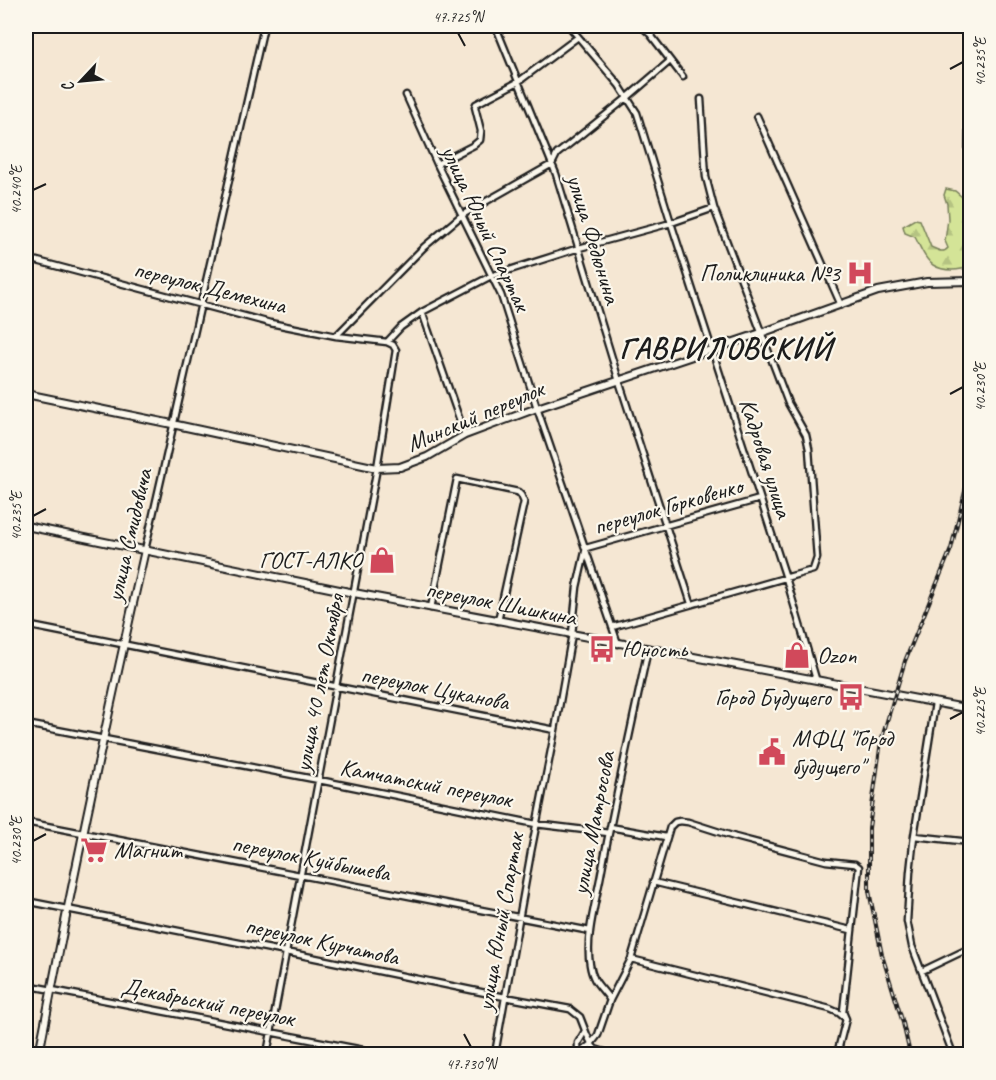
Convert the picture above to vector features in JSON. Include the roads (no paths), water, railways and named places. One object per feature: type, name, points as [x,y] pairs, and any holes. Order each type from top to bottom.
[{"type":"street","name":"улица Смидовича","points":[[39,1054],[102,739],[264,26]]},
{"type":"street","name":"улица Федюнина","points":[[498,26],[498,32],[552,164],[619,381],[692,603]]},
{"type":"street","name":"Кадровая улица","points":[[569,26],[619,85],[637,113],[786,578],[816,680]]},
{"type":"street","points":[[641,26],[650,34],[683,77]]},
{"type":"street","points":[[437,164],[480,140],[482,131],[476,104],[518,82],[578,37]]},
{"type":"street","points":[[336,336],[424,247],[462,215],[552,164],[557,154],[670,61]]},
{"type":"street","name":"улица Юный Спартак","points":[[406,95],[501,295],[618,644]]},
{"type":"street","points":[[612,627],[813,570],[817,558],[809,448],[806,435],[788,403],[714,208],[706,177],[701,99]]},
{"type":"street","points":[[757,116],[841,305]]},
{"type":"street","points":[[387,342],[401,327],[422,312],[491,276],[579,248],[671,223],[714,208]]},
{"type":"street","name":"переулок Демехина","points":[[26,258],[270,323],[336,336],[387,342]]},
{"type":"street","name":"Минский переулок","points":[[26,394],[377,468],[400,467],[427,457],[465,435],[537,408],[712,350],[878,291],[927,282],[970,281]]},
{"type":"street","points":[[422,312],[465,435]]},
{"type":"street","name":"улица 40 лет Октября","points":[[267,1054],[377,468],[396,350],[387,342]]},
{"type":"street","points":[[431,608],[457,479],[518,492],[524,502],[498,621]]},
{"type":"street","name":"переулок Горковенко","points":[[586,548],[760,499]]},
{"type":"street","name":"переулок Шишкина","points":[[26,526],[498,621],[970,709]]},
{"type":"street","name":"улица Юный Спартак","points":[[495,1054],[572,634],[577,587],[586,548]]},
{"type":"street","name":"переулок Цуканова","points":[[26,625],[555,730]]},
{"type":"street","name":"улица Матросова","points":[[610,1000],[593,978],[589,964],[590,931],[648,649]]},
{"type":"street","points":[[935,702],[914,836],[907,921],[912,946],[953,1054]]},
{"type":"street","name":"Камчатский переулок","points":[[26,724],[536,824],[666,837]]},
{"type":"street","points":[[578,1054],[598,1035],[610,1000],[631,959],[666,837],[670,827],[680,821],[826,861],[855,864],[859,867],[843,1012],[846,1019],[837,1054]]},
{"type":"street","name":"переулок Куйбышева","points":[[26,822],[590,931]]},
{"type":"street","points":[[914,836],[970,842]]},
{"type":"street","points":[[653,882],[851,930]]},
{"type":"street","name":"переулок Курчатова","points":[[26,901],[570,1009],[580,1017],[591,1044]]},
{"type":"street","points":[[922,971],[970,948]]},
{"type":"street","points":[[631,959],[830,1010],[846,1019]]},
{"type":"street","name":"Декабрьский переулок","points":[[26,985],[384,1054]]},
{"type":"street","points":[[578,1054],[578,1043],[585,1031]]},
{"type":"street","points":[[591,1044],[595,1049],[611,1054]]},
{"type":"railway","points":[[969,26],[966,149],[970,261]]},
{"type":"railway","points":[[910,1054],[882,955],[869,891],[869,828],[881,741],[905,661],[951,549],[970,471]]},
{"type":"place","name":"Поликлиника №3","points":[[860,273]]},
{"type":"place","name":"ГОСТ-АЛКО","points":[[382,560]]},
{"type":"place","name":"Юность","points":[[602,649]]},
{"type":"place","name":"Ozon","points":[[797,655]]},
{"type":"place","name":"Город Будущего","points":[[851,697]]},
{"type":"place","name":"МФЦ \"Город будущего\"","points":[[772,752]]},
{"type":"place","name":"Магнит","points":[[94,850]]},
{"type":"district","name":"ГАВРИЛОВСКИЙ","points":[[726,348]]}]
